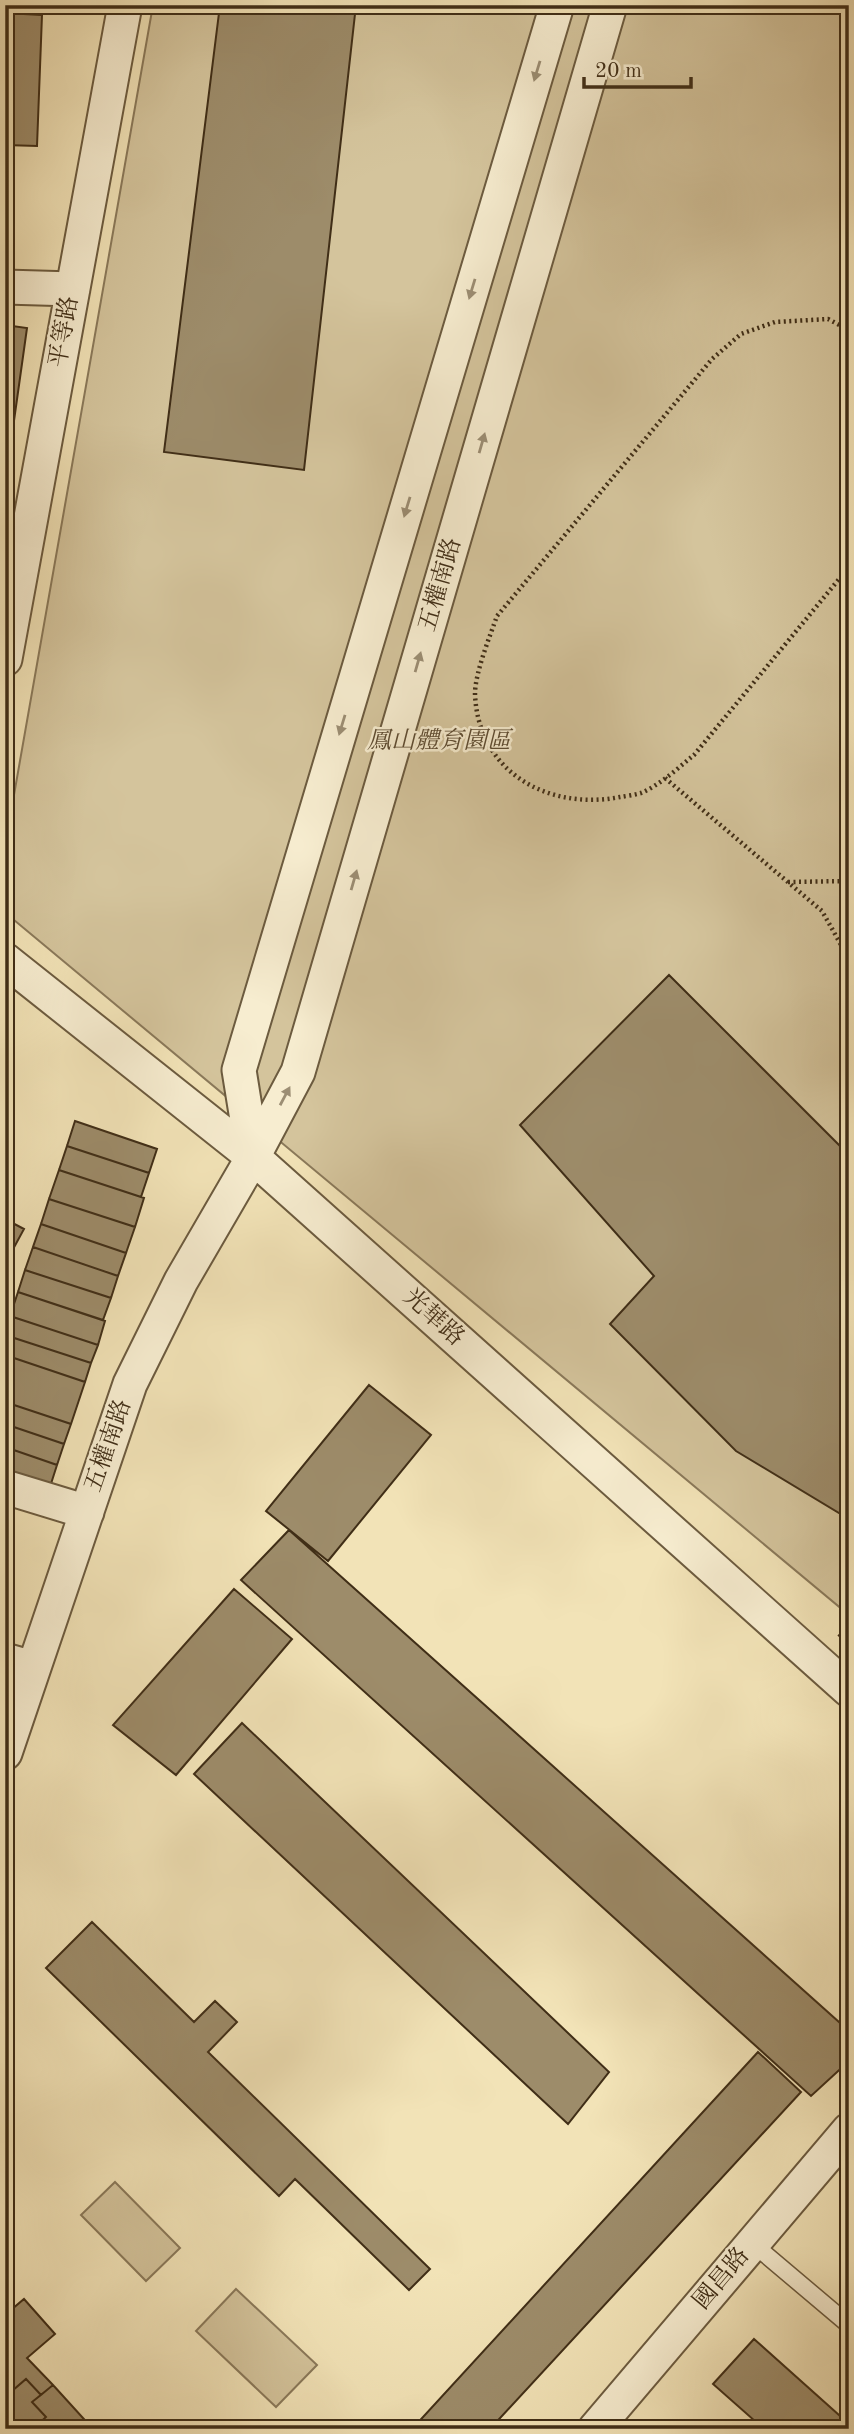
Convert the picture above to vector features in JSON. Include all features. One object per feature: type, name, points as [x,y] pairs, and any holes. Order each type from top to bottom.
[{"type":"street","name":"平等路","points":[[5,659],[10,606],[73,289],[125,5]]},
{"type":"street","points":[[253,1157],[239,1070],[557,5]]},
{"type":"street","name":"五權南路","points":[[5,1753],[19,1664],[86,1512],[130,1384],[181,1281],[253,1157],[298,1072],[610,5]]},
{"type":"street","points":[[5,287],[73,289]]},
{"type":"street","name":"光華路","points":[[5,960],[253,1157],[849,1690]]},
{"type":"street","points":[[5,1487],[86,1512]]},
{"type":"street","name":"國昌路","points":[[595,2429],[849,2130]]},
{"type":"lane","points":[[752,2243],[849,2325]]},
{"type":"path","points":[[849,330],[828,319],[775,322],[741,334],[712,359],[497,616],[485,649],[475,692],[481,725],[496,757],[524,783],[562,799],[602,800],[641,793],[694,755],[849,567]]},
{"type":"path","points":[[665,778],[822,911],[849,959]]},
{"type":"path","points":[[788,882],[849,881]]},
{"type":"green space","name":"鳳山體育園區","points":[[153,5],[849,5],[849,1615],[8,915],[5,898],[5,846]]},
{"type":"green space","points":[[115,2182],[180,2248],[146,2281],[81,2215]]},
{"type":"green space","points":[[236,2289],[317,2365],[276,2407],[196,2331]]},
{"type":"building","points":[[220,5],[356,5],[304,470],[164,452]]},
{"type":"building","points":[[5,13],[42,15],[37,146],[5,145]]},
{"type":"building","points":[[5,325],[27,328],[13,428],[5,427]]},
{"type":"building","points":[[5,427],[13,428],[5,484]]},
{"type":"building","points":[[669,975],[849,1155],[849,1512],[844,1516],[736,1451],[610,1324],[654,1276],[520,1125]]},
{"type":"building","points":[[75,1121],[157,1149],[149,1173],[67,1146]]},
{"type":"building","points":[[67,1146],[149,1173],[141,1197],[59,1170]]},
{"type":"building","points":[[59,1170],[144,1198],[135,1227],[49,1199]]},
{"type":"building","points":[[49,1199],[135,1227],[126,1253],[41,1224]]},
{"type":"building","points":[[5,1219],[24,1229],[5,1264]]},
{"type":"building","points":[[41,1224],[126,1253],[118,1276],[33,1247]]},
{"type":"building","points":[[33,1247],[118,1276],[111,1298],[25,1270]]},
{"type":"building","points":[[25,1270],[111,1298],[103,1320],[18,1292]]},
{"type":"building","points":[[18,1292],[105,1321],[98,1345],[10,1316]]},
{"type":"building","points":[[10,1316],[98,1345],[91,1363],[5,1335]]},
{"type":"building","points":[[5,1335],[91,1363],[85,1382],[5,1355]]},
{"type":"building","points":[[5,1355],[85,1382],[71,1424],[5,1402]]},
{"type":"building","points":[[369,1385],[431,1435],[328,1561],[266,1511]]},
{"type":"building","points":[[5,1402],[71,1424],[64,1444],[5,1424]]},
{"type":"building","points":[[5,1424],[64,1444],[57,1465],[5,1447]]},
{"type":"building","points":[[5,1447],[57,1465],[49,1490],[5,1475]]},
{"type":"building","points":[[289,1530],[849,2031],[849,2061],[811,2096],[241,1580]]},
{"type":"building","points":[[234,1589],[292,1639],[176,1775],[113,1725]]},
{"type":"building","points":[[242,1723],[609,2072],[568,2124],[194,1774]]},
{"type":"building","points":[[92,1922],[194,2022],[215,2001],[237,2022],[208,2052],[430,2269],[409,2290],[295,2179],[279,2196],[46,1968]]},
{"type":"building","points":[[758,2052],[801,2092],[490,2429],[412,2429]]},
{"type":"building","points":[[24,2299],[55,2334],[27,2358],[53,2385],[41,2395],[26,2379],[5,2397],[5,2315]]},
{"type":"building","points":[[754,2339],[849,2424],[849,2429],[764,2429],[713,2384]]},
{"type":"building","points":[[26,2379],[41,2395],[32,2402],[46,2417],[33,2429],[5,2429],[5,2397]]},
{"type":"building","points":[[53,2385],[93,2429],[33,2429],[46,2417],[32,2402]]}]
